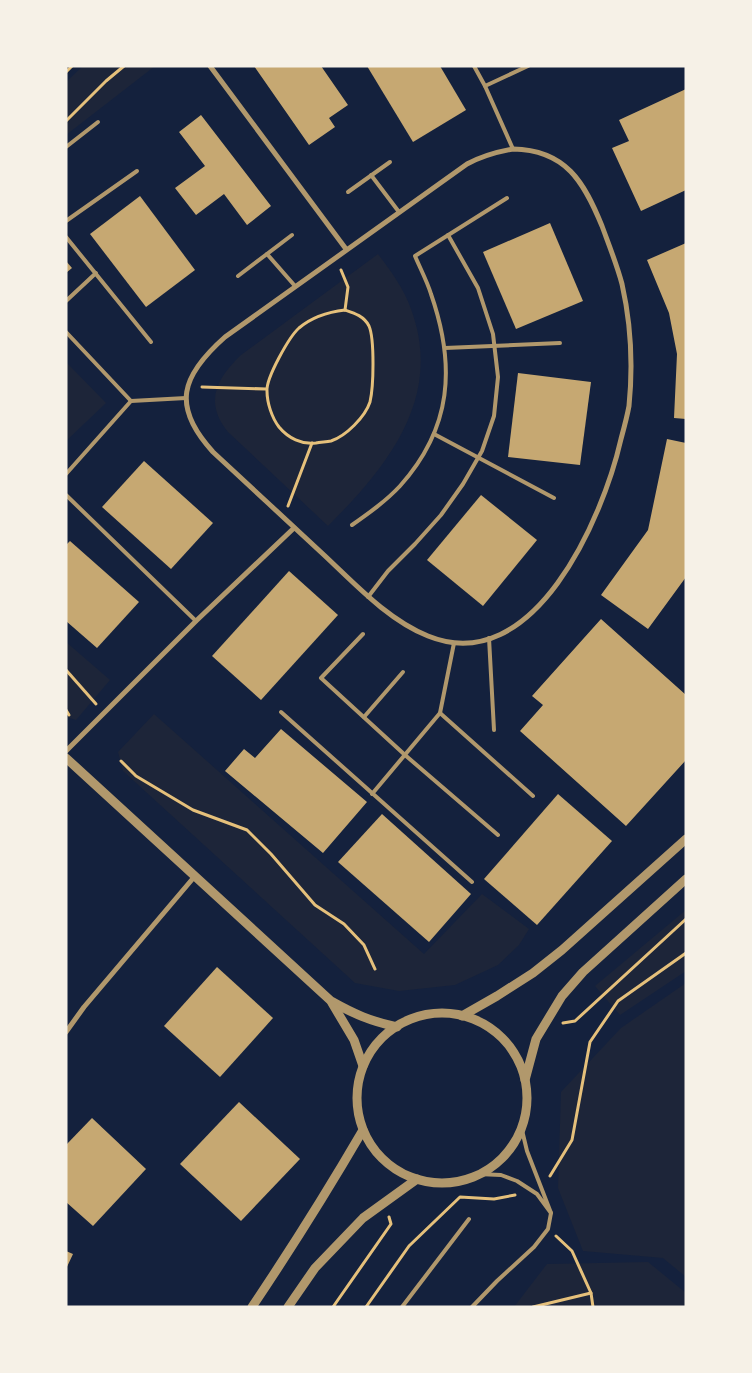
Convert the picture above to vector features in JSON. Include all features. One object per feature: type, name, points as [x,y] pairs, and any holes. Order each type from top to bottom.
[{"type":"street","points":[[210,66],[346,249]]},
{"type":"street","points":[[513,149],[528,149],[542,153],[556,160],[569,170],[581,184],[592,202],[608,240],[622,283],[629,321],[631,367],[629,408],[617,456],[602,500],[586,536],[564,575],[541,605],[520,623],[501,635],[473,643],[454,643],[428,636],[406,624],[368,596],[204,441],[191,420],[187,409],[186,398],[192,374],[210,350],[224,336],[399,212],[467,164],[482,156],[513,149]]},
{"type":"street","points":[[66,751],[196,621],[294,528]]},
{"type":"street","points":[[66,758],[330,1001],[354,1014],[377,1023],[397,1027]]},
{"type":"street","points":[[462,1016],[540,968],[686,839]]},
{"type":"street","points":[[66,1032],[84,1007],[195,876]]},
{"type":"street","points":[[525,1080],[536,1039],[562,996],[583,972],[686,879]]},
{"type":"street","points":[[330,1001],[354,1040],[363,1066]]},
{"type":"street","points":[[443,1013],[462,1016],[480,1022],[498,1035],[508,1044],[515,1055],[525,1080],[526,1107],[521,1126],[512,1145],[504,1155],[478,1174],[460,1181],[449,1182],[416,1179],[388,1164],[374,1149],[363,1130],[357,1098],[363,1066],[374,1048],[388,1033],[414,1018],[443,1013]]},
{"type":"street","points":[[252,1307],[311,1217],[363,1130]]},
{"type":"street","points":[[288,1307],[315,1268],[363,1218],[416,1179]]},
{"type":"lane","points":[[474,66],[513,149]]},
{"type":"lane","points":[[485,86],[528,66]]},
{"type":"lane","points":[[66,147],[98,122]]},
{"type":"lane","points":[[348,192],[390,162]]},
{"type":"lane","points":[[66,221],[137,171]]},
{"type":"lane","points":[[371,175],[399,212]]},
{"type":"lane","points":[[352,525],[377,507],[416,466],[430,443],[440,418],[446,391],[446,361],[442,329],[431,294],[415,256],[507,198]]},
{"type":"lane","points":[[238,276],[292,235]]},
{"type":"lane","points":[[368,596],[388,571],[441,515],[463,484],[478,458],[494,416],[498,377],[493,334],[478,288],[448,235]]},
{"type":"lane","points":[[66,236],[151,342]]},
{"type":"lane","points":[[267,254],[295,286]]},
{"type":"lane","points":[[66,301],[96,273]]},
{"type":"lane","points":[[66,332],[131,401]]},
{"type":"lane","points":[[444,348],[560,343]]},
{"type":"lane","points":[[66,474],[131,401],[186,398]]},
{"type":"lane","points":[[434,434],[554,498]]},
{"type":"lane","points":[[66,495],[196,621]]},
{"type":"lane","points":[[362,634],[321,678],[405,755],[498,836]]},
{"type":"lane","points":[[489,638],[494,730]]},
{"type":"lane","points":[[372,794],[440,713],[454,643]]},
{"type":"lane","points":[[364,717],[403,672]]},
{"type":"lane","points":[[281,712],[472,882]]},
{"type":"lane","points":[[440,713],[533,796]]},
{"type":"lane","points":[[472,1307],[534,1247],[548,1230],[551,1213],[527,1151],[521,1126]]},
{"type":"lane","points":[[478,1174],[501,1176],[517,1180],[537,1194],[551,1213]]},
{"type":"lane","points":[[402,1307],[469,1219]]},
{"type":"path","points":[[66,72],[72,66]]},
{"type":"path","points":[[66,121],[106,81],[124,66]]},
{"type":"path","points":[[335,258],[343,272],[348,287],[344,310]]},
{"type":"path","points":[[344,310],[360,316],[369,326],[374,352],[373,385],[369,404],[358,422],[344,434],[331,441],[312,443],[296,441],[279,428],[272,413],[266,389],[286,345],[299,328],[318,316],[344,310]]},
{"type":"path","points":[[188,386],[266,389]]},
{"type":"path","points":[[284,518],[312,443]]},
{"type":"path","points":[[66,670],[104,713]]},
{"type":"path","points":[[66,710],[69,715]]},
{"type":"path","points":[[121,761],[136,776],[193,810],[247,830],[316,905],[344,924],[364,945],[375,969]]},
{"type":"path","points":[[545,1025],[575,1021],[686,919]]},
{"type":"path","points":[[333,1307],[391,1224],[384,1202]]},
{"type":"path","points":[[548,1230],[572,1251],[591,1293],[593,1307]]},
{"type":"path","points":[[533,1307],[591,1293]]},
{"type":"shaded area","points":[[83,66],[155,66],[66,135],[66,82]]},
{"type":"shaded area","points":[[378,254],[401,287],[411,309],[419,341],[420,372],[415,401],[404,429],[389,455],[370,480],[328,526],[228,432],[216,411],[216,391],[225,373],[241,355]]},
{"type":"shaded area","points":[[66,362],[106,403],[66,441]]},
{"type":"shaded area","points":[[66,642],[110,680],[76,720],[66,717]]},
{"type":"shaded area","points":[[154,714],[424,954],[482,894],[529,929],[519,945],[498,965],[455,985],[399,991],[355,983],[123,771],[118,752]]},
{"type":"shaded area","points":[[686,910],[686,971],[620,1015],[595,986]]},
{"type":"shaded area","points":[[686,983],[686,1277],[663,1258],[583,1251],[558,1188],[561,1092],[621,1028]]},
{"type":"shaded area","points":[[648,1262],[686,1293],[686,1307],[514,1307],[547,1264]]},
{"type":"building","points":[[254,66],[321,66],[348,105],[329,118],[335,127],[309,145]]},
{"type":"building","points":[[367,66],[440,66],[466,110],[413,142]]},
{"type":"building","points":[[686,89],[686,190],[641,211],[612,148],[629,141],[619,120]]},
{"type":"building","points":[[201,115],[271,206],[247,225],[224,194],[196,215],[175,188],[205,166],[179,132]]},
{"type":"building","points":[[140,196],[195,270],[146,307],[90,234]]},
{"type":"building","points":[[550,223],[583,301],[516,329],[483,252]]},
{"type":"building","points":[[686,243],[686,419],[674,418],[677,354],[669,313],[647,260]]},
{"type":"building","points":[[66,261],[72,268],[66,273]]},
{"type":"building","points":[[518,373],[591,382],[580,465],[508,457]]},
{"type":"building","points":[[667,439],[686,443],[686,577],[648,629],[601,595],[648,530]]},
{"type":"building","points":[[144,461],[213,523],[171,569],[102,507]]},
{"type":"building","points":[[481,495],[537,540],[483,606],[427,560]]},
{"type":"building","points":[[70,541],[139,602],[97,648],[66,621],[66,545]]},
{"type":"building","points":[[289,571],[338,615],[261,700],[212,656]]},
{"type":"building","points":[[601,619],[686,695],[686,760],[626,826],[520,731],[543,705],[532,696]]},
{"type":"building","points":[[281,729],[367,802],[323,853],[225,771],[244,749],[255,758]]},
{"type":"building","points":[[558,794],[612,841],[537,925],[484,879]]},
{"type":"building","points":[[382,814],[471,894],[429,942],[338,862]]},
{"type":"building","points":[[217,967],[273,1018],[220,1077],[164,1026]]},
{"type":"building","points":[[239,1102],[300,1159],[241,1221],[180,1164]]},
{"type":"building","points":[[92,1118],[146,1169],[93,1226],[66,1202],[66,1145]]},
{"type":"building","points":[[66,1251],[73,1254],[66,1269]]}]
